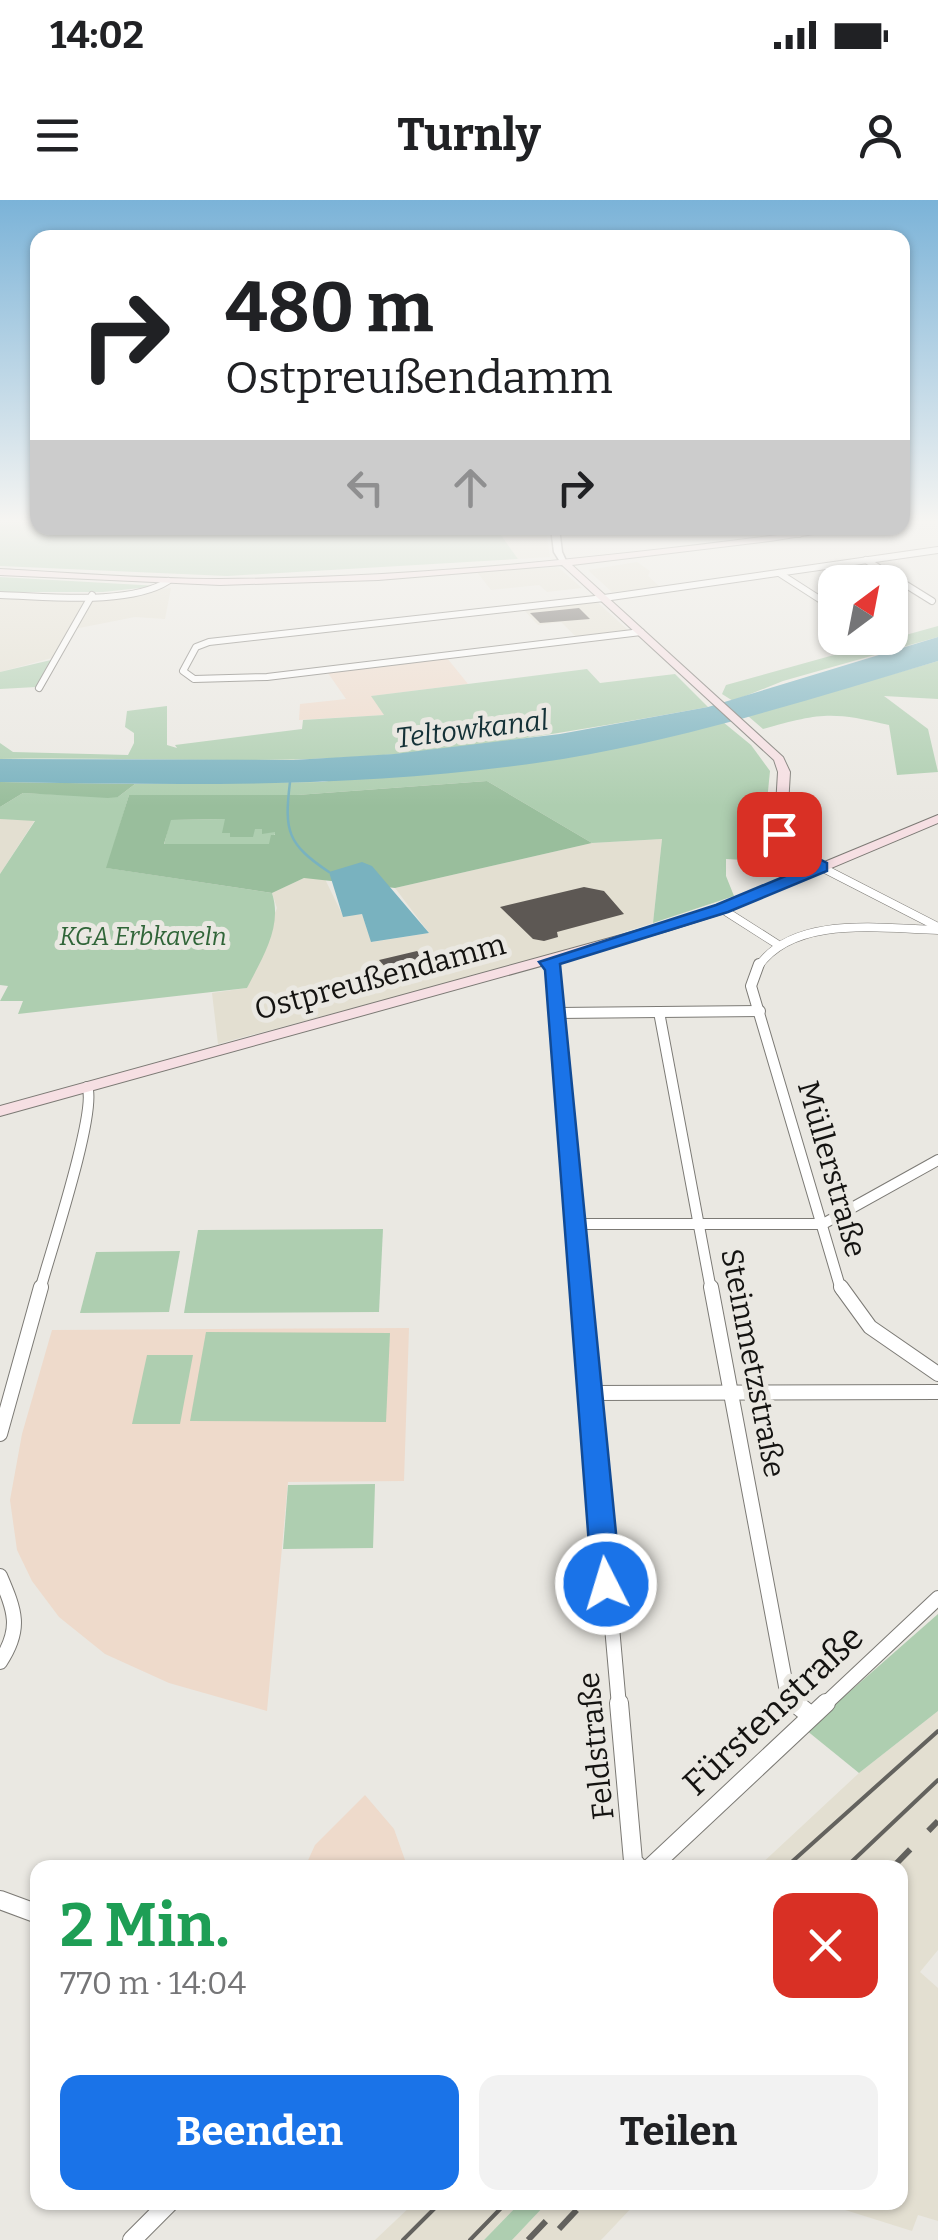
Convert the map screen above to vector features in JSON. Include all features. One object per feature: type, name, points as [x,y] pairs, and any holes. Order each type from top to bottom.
[{"type":"main road","points":[[623,615],[782,764],[781,842],[821,867]]},
{"type":"main road","name":"Ostpreußendamm","points":[[0,1111],[548,962],[722,909],[938,819]]},
{"type":"street","points":[[39,688],[80,615]]},
{"type":"street","points":[[450,615],[209,642],[196,647],[183,672],[188,678],[202,680],[300,674],[641,632]]},
{"type":"street","points":[[821,867],[938,928]]},
{"type":"street","points":[[722,909],[777,944],[831,932],[938,928]]},
{"type":"street","name":"Müllerstraße","points":[[777,944],[752,980],[842,1292],[870,1327],[938,1374]]},
{"type":"street","name":"Feldstraße","points":[[548,962],[554,969],[632,1860]]},
{"type":"street","points":[[558,1012],[760,1011]]},
{"type":"street","name":"Steinmetzstraße","points":[[659,1012],[788,1697],[810,1716]]},
{"type":"street","points":[[0,1434],[86,1124],[91,1095],[87,1087]]},
{"type":"street","points":[[576,1224],[823,1224],[938,1160]]},
{"type":"street","points":[[591,1393],[938,1392]]},
{"type":"street","points":[[0,1576],[20,1625],[18,1639],[0,1662]]},
{"type":"street","name":"Fürstenstraße","points":[[658,1860],[938,1598]]},
{"type":"street","points":[[0,1900],[30,1911]]},
{"type":"street","points":[[132,2240],[162,2210]]},
{"type":"shaded area","points":[[0,615],[166,615],[165,619],[135,617],[69,630],[52,658],[0,672]]},
{"type":"shaded area","points":[[529,615],[612,615],[629,631],[577,638],[561,622],[538,625]]},
{"type":"shaded area","points":[[447,658],[468,684],[372,696],[385,715],[299,720],[300,704],[346,699],[328,673]]},
{"type":"shaded area","points":[[0,819],[35,820],[0,874]]},
{"type":"shaded area","points":[[662,839],[653,923],[533,960],[218,1044],[212,993],[247,988],[277,908],[272,893],[304,878],[324,877],[343,916],[362,914],[372,942],[429,933],[395,888],[592,843]]},
{"type":"shaded area","points":[[409,1328],[404,1481],[288,1482],[267,1711],[169,1683],[105,1654],[59,1617],[32,1581],[17,1550],[10,1500],[22,1434],[52,1330]]},
{"type":"shaded area","points":[[938,1711],[938,1950],[920,1972],[938,1988],[938,2221],[918,2215],[912,2231],[845,2210],[908,2210],[908,1860],[766,1860],[859,1773]]},
{"type":"shaded area","points":[[365,1795],[394,1829],[405,1860],[308,1860],[315,1845]]},
{"type":"shaded area","points":[[407,2210],[513,2210],[484,2240],[375,2240]]},
{"type":"shaded area","points":[[540,2210],[629,2210],[601,2240],[512,2240]]},
{"type":"green space","points":[[938,626],[938,637],[908,646],[908,634]]},
{"type":"green space","points":[[834,655],[875,655],[783,681],[733,701],[722,694],[726,685]]},
{"type":"green space","points":[[51,660],[36,687],[0,689],[0,672]]},
{"type":"green space","points":[[938,661],[938,699],[884,696],[928,729],[938,772],[897,775],[889,725],[826,716],[763,729],[748,716]]},
{"type":"green space","points":[[587,669],[600,683],[675,674],[708,707],[523,738],[384,755],[253,760],[0,759],[0,743],[13,752],[128,755],[134,733],[125,727],[127,711],[167,706],[167,745],[177,748],[175,745],[302,729],[303,720],[384,715],[371,696]]},
{"type":"green space","name":"KGA Erbkaveln","points":[[723,722],[751,745],[770,771],[761,861],[726,859],[726,876],[734,896],[653,923],[662,839],[592,843],[487,781],[297,795],[129,795],[107,868],[272,893],[273,930],[247,988],[18,1014],[23,1001],[0,1001],[8,986],[0,985],[0,874],[35,821],[0,819],[0,807],[23,793],[118,797],[135,784],[322,782]]},
{"type":"green space","points":[[487,781],[592,843],[395,888],[304,878],[272,893],[106,868],[129,795],[297,795]],"holes":[[[225,819],[222,833],[253,837],[255,829],[262,829],[262,834],[275,835],[271,835],[269,844],[164,844],[171,820]]]},
{"type":"green space","points":[[0,782],[135,784],[118,797],[23,793],[0,807]]},
{"type":"green space","points":[[225,819],[276,832],[270,844],[164,845],[170,820]]},
{"type":"green space","points":[[383,1229],[379,1312],[184,1313],[198,1230]]},
{"type":"green space","points":[[180,1251],[169,1312],[80,1313],[96,1252]]},
{"type":"green space","points":[[206,1332],[390,1333],[386,1422],[190,1421]]},
{"type":"green space","points":[[147,1355],[193,1355],[180,1424],[132,1424]]},
{"type":"green space","points":[[375,1484],[373,1548],[283,1549],[288,1485]]},
{"type":"green space","points":[[938,1614],[938,1711],[859,1773],[806,1730]]},
{"type":"green space","points":[[513,2210],[540,2210],[512,2240],[484,2240]]},
{"type":"water","points":[[938,637],[938,661],[705,729],[563,759],[423,776],[282,783],[0,782],[0,759],[293,760],[394,754],[560,734],[708,707],[879,655],[908,655],[908,646]]},
{"type":"water","points":[[362,862],[372,866],[429,933],[371,942],[362,914],[343,917],[329,872]]},
{"type":"building","points":[[532,615],[586,615],[590,619],[540,623]]},
{"type":"building","points":[[584,887],[604,891],[624,914],[557,932],[558,937],[544,941],[533,939],[500,907]]},
{"type":"building","points":[[417,951],[426,961],[420,963],[433,977],[402,986],[379,960]]},
{"type":"waterway","points":[[290,782],[288,813],[292,835],[304,853],[329,872]]},
{"type":"tram line","points":[[794,1860],[938,1731]]},
{"type":"tram line","points":[[853,1860],[938,1780]]},
{"type":"tram line","points":[[403,2240],[433,2210]]},
{"type":"tram line","points":[[470,2240],[499,2210]]},
{"type":"railway","points":[[900,1860],[938,1821]]},
{"type":"railway","points":[[528,2240],[556,2210]]},
{"type":"railway","points":[[559,2229],[577,2210]]},
{"type":"route","points":[[606,1584],[554,969],[548,962],[722,909],[821,867],[790,851],[779,834]]},
{"type":"water label","name":"Teltowkanal","points":[[472,729]]}]
